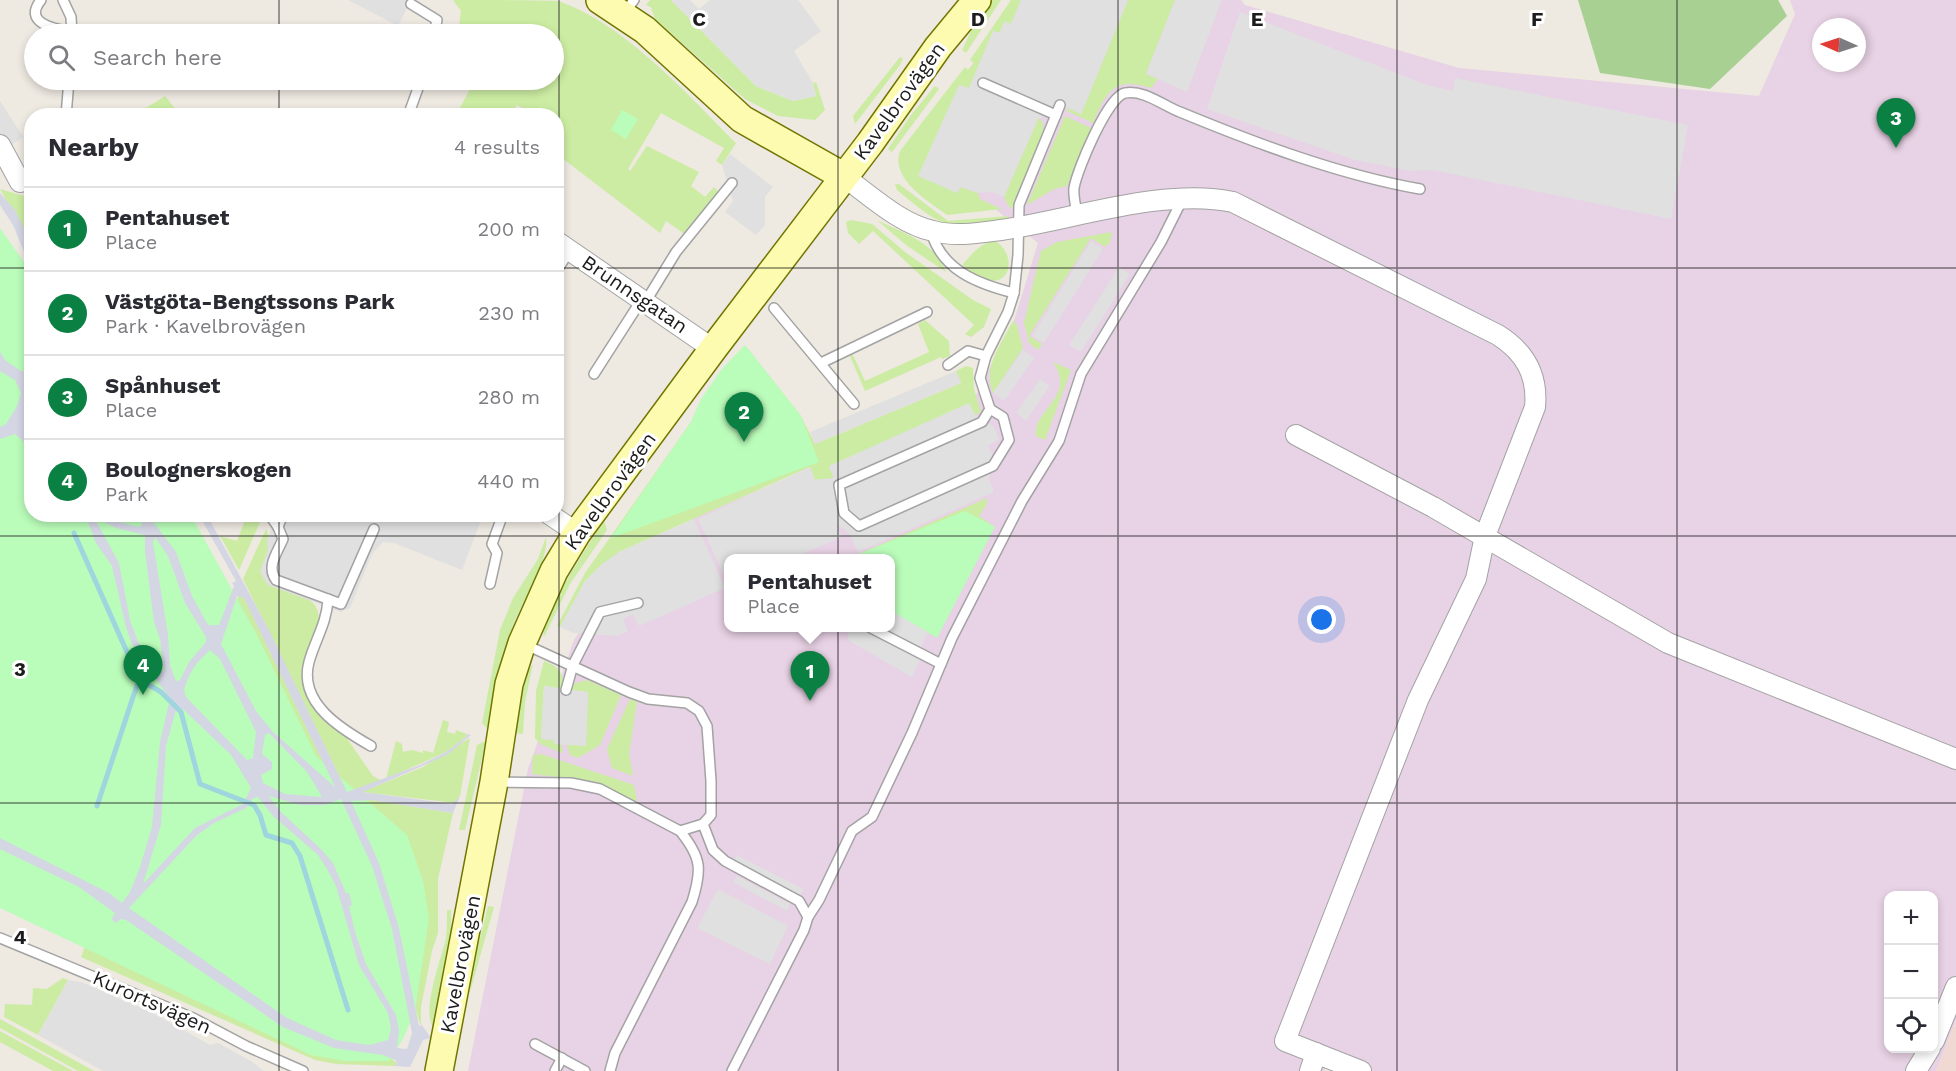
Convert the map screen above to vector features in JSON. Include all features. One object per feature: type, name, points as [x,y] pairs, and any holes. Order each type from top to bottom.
[{"type":"main road","points":[[600,0],[629,7],[742,119],[843,176]]},
{"type":"main road","name":"Kavelbrovägen","points":[[439,1071],[494,782],[509,684],[522,643],[554,571],[577,533],[713,349],[938,47],[977,0]]},
{"type":"street","points":[[0,145],[24,182]]},
{"type":"street","points":[[843,176],[896,213],[932,231],[967,234],[1017,228],[1134,203],[1223,200],[1241,204],[1498,335],[1518,351],[1531,370],[1536,391],[1527,434],[1485,536],[1476,579],[1418,700],[1286,1041],[1313,1062],[1361,1071]]},
{"type":"street","points":[[0,177],[24,184]]},
{"type":"street","name":"Brunnsgatan","points":[[564,247],[713,349]]},
{"type":"street","points":[[1296,435],[1485,536],[1668,643],[1956,759]]},
{"type":"street","points":[[561,522],[577,533]]},
{"type":"street","points":[[1938,1031],[1956,987]]},
{"type":"street","points":[[1916,1071],[1927,1053]]},
{"type":"lane","points":[[41,0],[35,12],[37,20],[42,24]]},
{"type":"lane","points":[[63,0],[71,17],[71,24]]},
{"type":"lane","points":[[411,4],[437,20],[436,24]]},
{"type":"lane","points":[[982,83],[1056,115]]},
{"type":"lane","points":[[67,108],[68,90]]},
{"type":"lane","points":[[411,108],[417,90]]},
{"type":"lane","points":[[1077,215],[1075,183],[1105,112],[1116,97],[1124,93],[1141,94],[1222,130],[1369,178],[1420,189]]},
{"type":"lane","points":[[990,409],[982,422],[839,485],[844,513],[859,526],[993,466],[1009,440],[1003,417],[990,409],[980,378],[986,356],[1008,312],[1014,293],[1018,255],[1019,205],[1060,105]]},
{"type":"lane","points":[[594,374],[676,252],[732,183]]},
{"type":"lane","points":[[732,1071],[852,831],[872,817],[995,551],[1059,441],[1081,374],[1161,242],[1182,200]]},
{"type":"lane","points":[[932,231],[936,249],[966,277],[1014,293]]},
{"type":"lane","points":[[774,308],[854,404]]},
{"type":"lane","points":[[821,363],[927,312]]},
{"type":"lane","points":[[948,365],[968,351],[986,356]]},
{"type":"lane","points":[[275,522],[283,539],[271,564],[271,574],[276,580],[341,604],[374,529]]},
{"type":"lane","points":[[278,527],[280,522]]},
{"type":"lane","points":[[490,584],[497,553],[492,544],[499,522]]},
{"type":"lane","points":[[328,599],[323,629],[309,662],[307,675],[309,688],[314,700],[335,723],[371,746]]},
{"type":"lane","points":[[566,690],[573,665],[600,612],[638,603]]},
{"type":"lane","points":[[880,632],[941,664]]},
{"type":"lane","points":[[522,643],[648,699],[687,703],[699,711],[707,726],[711,814],[703,824],[680,831]]},
{"type":"lane","points":[[494,782],[571,783],[600,789],[680,831],[699,862],[699,879],[692,902],[615,1053],[609,1071]]},
{"type":"lane","points":[[703,824],[713,850],[725,861],[799,901],[808,917]]},
{"type":"lane","name":"Kurortsvägen","points":[[0,938],[193,1018],[246,1046],[303,1071]]},
{"type":"lane","points":[[535,1044],[585,1071]]},
{"type":"lane","points":[[555,1071],[562,1058]]},
{"type":"shaded area","points":[[348,0],[411,0],[399,24],[394,24]]},
{"type":"shaded area","points":[[671,0],[690,0],[699,9],[710,0],[798,0],[821,31],[794,51],[813,83],[816,96],[793,101],[756,86]]},
{"type":"shaded area","points":[[1014,0],[1241,0],[1245,5],[1459,68],[1759,96],[1795,14],[1790,0],[1956,0],[1956,1021],[1936,1071],[1334,1071],[1325,1067],[1324,1071],[468,1071],[528,769],[574,640],[624,563],[696,517],[974,399],[1014,321],[1038,243],[995,209],[918,176],[959,85]]},
{"type":"shaded area","points":[[1021,0],[1128,0],[1081,114],[1068,108],[1038,119],[1004,197],[992,192],[978,193],[960,187],[957,193],[918,176],[959,85],[969,88],[993,31],[999,33],[1005,21],[1011,24]]},
{"type":"shaded area","points":[[1175,0],[1222,0],[1187,92],[1146,74]]},
{"type":"shaded area","points":[[1240,12],[1424,84],[1453,91],[1455,78],[1688,125],[1671,219],[1433,170],[1411,171],[1355,160],[1207,109]]},
{"type":"shaded area","points":[[0,101],[23,137],[10,146],[3,135],[0,137]]},
{"type":"shaded area","points":[[730,154],[773,187],[765,197],[765,225],[756,235],[725,212],[733,201],[722,165]]},
{"type":"shaded area","points":[[0,193],[15,210],[24,229],[24,252],[13,225],[0,205]]},
{"type":"shaded area","points":[[1091,241],[1103,249],[1044,343],[1032,336]]},
{"type":"shaded area","points":[[1119,267],[1130,274],[1081,352],[1069,345]]},
{"type":"shaded area","points":[[1023,350],[1034,358],[1004,401],[993,393]]},
{"type":"shaded area","points":[[0,352],[6,361],[24,371],[24,442],[15,434],[0,439],[0,427],[6,424],[17,406],[21,393],[15,380],[0,371]]},
{"type":"shaded area","points":[[956,371],[961,383],[815,444],[810,432]]},
{"type":"shaded area","points":[[1040,379],[1050,386],[1026,421],[1016,413]]},
{"type":"shaded area","points":[[969,403],[975,415],[994,427],[999,440],[988,445],[993,457],[989,479],[994,492],[858,552],[848,531],[836,525],[842,537],[802,554],[724,554],[724,575],[698,519],[810,467],[815,480],[834,478],[829,466]]},
{"type":"shaded area","points":[[694,519],[724,588],[639,626],[633,614],[623,619],[628,631],[617,636],[573,633],[560,627],[585,581],[602,564],[619,552]]},
{"type":"shaded area","points":[[88,522],[97,522],[119,563],[130,620],[138,642],[164,672],[160,639],[154,622],[145,535],[116,528],[104,522],[120,522],[138,527],[142,525],[141,522],[153,522],[176,552],[192,596],[208,625],[219,625],[234,586],[232,583],[236,581],[203,522],[211,522],[269,630],[347,792],[420,765],[446,752],[467,734],[471,735],[447,755],[363,792],[452,804],[460,796],[453,813],[371,800],[351,801],[379,863],[399,928],[419,1026],[422,1025],[431,1038],[423,1040],[410,1067],[394,1066],[397,1063],[395,1060],[383,1055],[334,1048],[283,1027],[126,920],[121,919],[115,923],[112,919],[115,913],[79,887],[0,849],[0,838],[109,893],[122,903],[130,892],[140,867],[152,827],[160,742],[170,699],[132,644],[112,566],[96,543]],"holes":[[[155,537],[168,556],[185,603],[206,637],[206,642],[189,662],[180,680],[176,681],[170,665],[168,635],[153,542]],[[237,596],[244,598],[335,787],[273,732],[256,711],[221,644]],[[210,650],[220,659],[256,732],[253,758],[247,760],[186,697],[184,690],[196,664]],[[177,706],[231,755],[251,788],[243,804],[195,828],[143,884],[161,825],[166,746]],[[269,733],[307,772],[322,797],[285,794],[263,783],[261,775],[272,769],[272,762],[262,754],[265,735]],[[269,796],[300,805],[324,805],[341,799],[372,866],[392,929],[412,1033],[407,1049],[397,1048],[399,1030],[396,1015],[366,964],[355,932],[349,906],[352,905],[349,893],[346,893],[333,863],[280,811]],[[258,797],[273,816],[318,855],[327,869],[336,886],[359,965],[388,1013],[391,1029],[388,1040],[369,1045],[336,1040],[287,1018],[129,908],[197,835],[214,823],[246,808],[252,799]]]},
{"type":"shaded area","points":[[275,522],[480,522],[462,570],[394,543],[383,542],[372,554],[350,608],[341,612],[268,585],[260,571],[268,550],[267,539]]},
{"type":"shaded area","points":[[895,613],[928,632],[922,645],[919,663],[912,677],[848,640],[848,632],[895,632]]},
{"type":"shaded area","points":[[544,686],[588,692],[586,746],[554,744],[554,740],[541,739]]},
{"type":"shaded area","points":[[737,855],[804,889],[800,895],[734,861]]},
{"type":"shaded area","points":[[737,876],[790,904],[787,911],[733,882]]},
{"type":"shaded area","points":[[718,889],[788,926],[770,964],[697,928]]},
{"type":"shaded area","points":[[68,980],[81,982],[151,1012],[210,1045],[218,1043],[264,1071],[103,1071],[38,1035]]},
{"type":"shaded area","points":[[1956,1021],[1956,1071],[1936,1071]]},
{"type":"green space","points":[[453,0],[558,1],[583,11],[607,26],[654,62],[676,83],[736,143],[722,165],[716,161],[724,148],[661,113],[628,169],[630,171],[647,146],[699,172],[691,186],[705,197],[714,187],[717,190],[717,194],[686,235],[666,221],[660,233],[564,160],[564,108],[522,108],[517,105],[515,108],[460,108],[470,90],[564,90],[564,24],[459,24],[461,11]]},
{"type":"green space","points":[[650,0],[671,0],[756,86],[793,101],[816,96],[813,83],[816,82],[825,110],[815,120],[778,116],[745,99],[655,19],[651,7],[646,5]]},
{"type":"green space","points":[[992,0],[1001,0],[966,53],[962,50],[976,21]]},
{"type":"green space","points":[[1011,0],[1021,0],[1011,24],[999,33],[993,31],[969,89],[959,85],[958,193],[960,187],[978,193],[980,199],[1002,209],[947,215],[921,196],[905,180],[898,161],[900,151],[965,67],[968,70],[974,63],[970,60]]},
{"type":"green space","points":[[1128,0],[1175,0],[1146,74],[1158,79],[1151,88],[1128,84],[1113,89],[1102,103],[1093,123],[1067,111],[1068,108],[1081,114]]},
{"type":"green space","points":[[1578,0],[1778,0],[1787,16],[1710,89],[1600,73]]},
{"type":"green space","points":[[900,57],[903,59],[900,65],[855,124],[853,116]]},
{"type":"green space","points":[[935,86],[939,89],[892,152],[888,149],[911,115]]},
{"type":"green space","points":[[165,96],[175,108],[146,108]]},
{"type":"green space","points":[[622,110],[638,119],[626,139],[611,130]]},
{"type":"green space","points":[[1065,116],[1091,128],[1067,186],[1054,189],[1027,205]]},
{"type":"green space","points":[[1039,117],[1043,123],[1043,132],[1012,208],[1009,207],[1004,197]]},
{"type":"green space","points":[[895,184],[899,184],[948,221],[1008,216],[1003,222],[967,225],[945,222],[935,219],[913,203],[897,190]]},
{"type":"green space","points":[[0,189],[24,196],[24,233]]},
{"type":"green space","points":[[851,220],[872,224],[905,252],[973,300],[991,309],[984,327],[971,337],[965,334],[974,325],[873,231],[859,244],[848,233],[846,222]]},
{"type":"green space","points":[[877,220],[926,246],[941,262],[946,272],[906,245]]},
{"type":"green space","points":[[0,228],[24,262],[24,522],[195,522],[257,635],[316,756],[407,835],[423,881],[429,918],[415,1011],[403,1039],[389,1061],[344,1061],[311,1055],[0,908]]},
{"type":"green space","points":[[1112,232],[1110,242],[1105,247],[1091,238],[1029,336],[1042,344],[1038,350],[1029,343],[1024,323],[1041,251],[1057,242]]},
{"type":"green space","points":[[995,241],[1002,246],[1008,260],[1006,273],[1002,278],[986,280],[976,276],[962,265],[981,246]]},
{"type":"green space","points":[[925,320],[949,341],[950,356],[942,359],[941,357],[865,391],[849,354],[852,353],[865,381],[929,352],[918,324]]},
{"type":"green space","points":[[1013,321],[1017,325],[1023,348],[993,393],[990,384],[991,365]]},
{"type":"green space","points":[[745,345],[801,416],[815,444],[961,383],[956,371],[966,366],[973,368],[974,389],[981,412],[975,415],[968,404],[829,467],[834,478],[815,480],[810,467],[619,552],[585,581],[560,627],[557,626],[585,573],[691,422],[714,381]]},
{"type":"green space","points":[[745,345],[801,416],[819,462],[611,538],[691,422],[701,399],[721,370]]},
{"type":"green space","points":[[1053,362],[1071,370],[1045,440],[1036,436],[1041,418],[1057,394],[1060,385],[1059,374]]},
{"type":"green space","points":[[987,498],[987,504],[979,516],[995,527],[859,554]]},
{"type":"green space","points":[[965,511],[995,527],[937,638],[895,613],[895,554],[859,554]]},
{"type":"green space","points":[[604,520],[607,530],[570,584],[544,637],[545,627],[558,597]]},
{"type":"green space","points":[[244,522],[260,522],[239,570],[220,536],[237,541]]},
{"type":"green space","points":[[266,529],[271,541],[271,586],[303,597],[312,602],[317,609],[318,627],[303,675],[373,776],[382,781],[347,792],[243,579]]},
{"type":"green space","points":[[546,537],[546,547],[539,570],[515,621],[503,655],[488,729],[482,723],[500,630],[513,598],[538,559]]},
{"type":"green space","points":[[239,595],[244,597],[336,787],[222,636]]},
{"type":"green space","points":[[544,661],[560,671],[563,678],[563,689],[544,686],[541,739],[554,740],[554,744],[561,744],[563,753],[542,745],[535,738],[536,691]]},
{"type":"green space","points":[[533,664],[525,702],[523,734],[515,733],[522,688]]},
{"type":"green space","points":[[587,680],[621,695],[600,745],[578,758],[570,755],[567,745],[586,745],[588,693],[572,690],[573,684]]},
{"type":"green space","points":[[630,699],[637,702],[629,754],[633,776],[612,768],[607,749]]},
{"type":"green space","points":[[443,720],[449,722],[447,732],[455,734],[456,730],[467,734],[466,737],[446,752],[386,779],[396,741],[402,744],[403,752],[412,750],[423,753],[423,750],[433,753]]},
{"type":"green space","points":[[470,738],[460,796],[455,803],[362,792],[423,767]]},
{"type":"green space","points":[[486,741],[465,830],[459,830],[477,745]]},
{"type":"green space","points":[[541,754],[634,785],[637,802],[593,781],[532,774],[533,755]]},
{"type":"green space","points":[[351,800],[371,800],[453,813],[438,879],[438,933],[432,951],[421,1007],[421,1027]]},
{"type":"green space","points":[[488,906],[494,907],[470,992],[475,960]]},
{"type":"green space","points":[[447,910],[451,910],[451,949],[434,1028],[430,1021],[429,1010],[433,984],[446,938]]},
{"type":"green space","points":[[85,946],[388,1056],[397,1063],[394,1066],[336,1064],[315,1060],[81,957]]},
{"type":"green space","points":[[63,978],[68,980],[38,1035],[4,1017],[5,1004],[32,1005],[33,988],[47,989]]},
{"type":"green space","points":[[0,1019],[94,1071],[78,1071],[0,1028]]},
{"type":"green space","points":[[0,1031],[73,1071],[53,1071],[0,1042]]},
{"type":"waterway","points":[[74,533],[139,679],[161,692],[181,712],[200,784],[254,805],[260,815],[266,835],[292,843],[300,856],[348,1010]]},
{"type":"waterway","points":[[97,806],[139,679]]},
{"type":"place","name":"Spånhuset","points":[[1896,148]]},
{"type":"place","name":"Västgöta-Bengtssons Park","points":[[744,442]]},
{"type":"place","name":"Boulognerskogen","points":[[143,695]]},
{"type":"place","name":"Pentahuset","points":[[810,701]]}]
